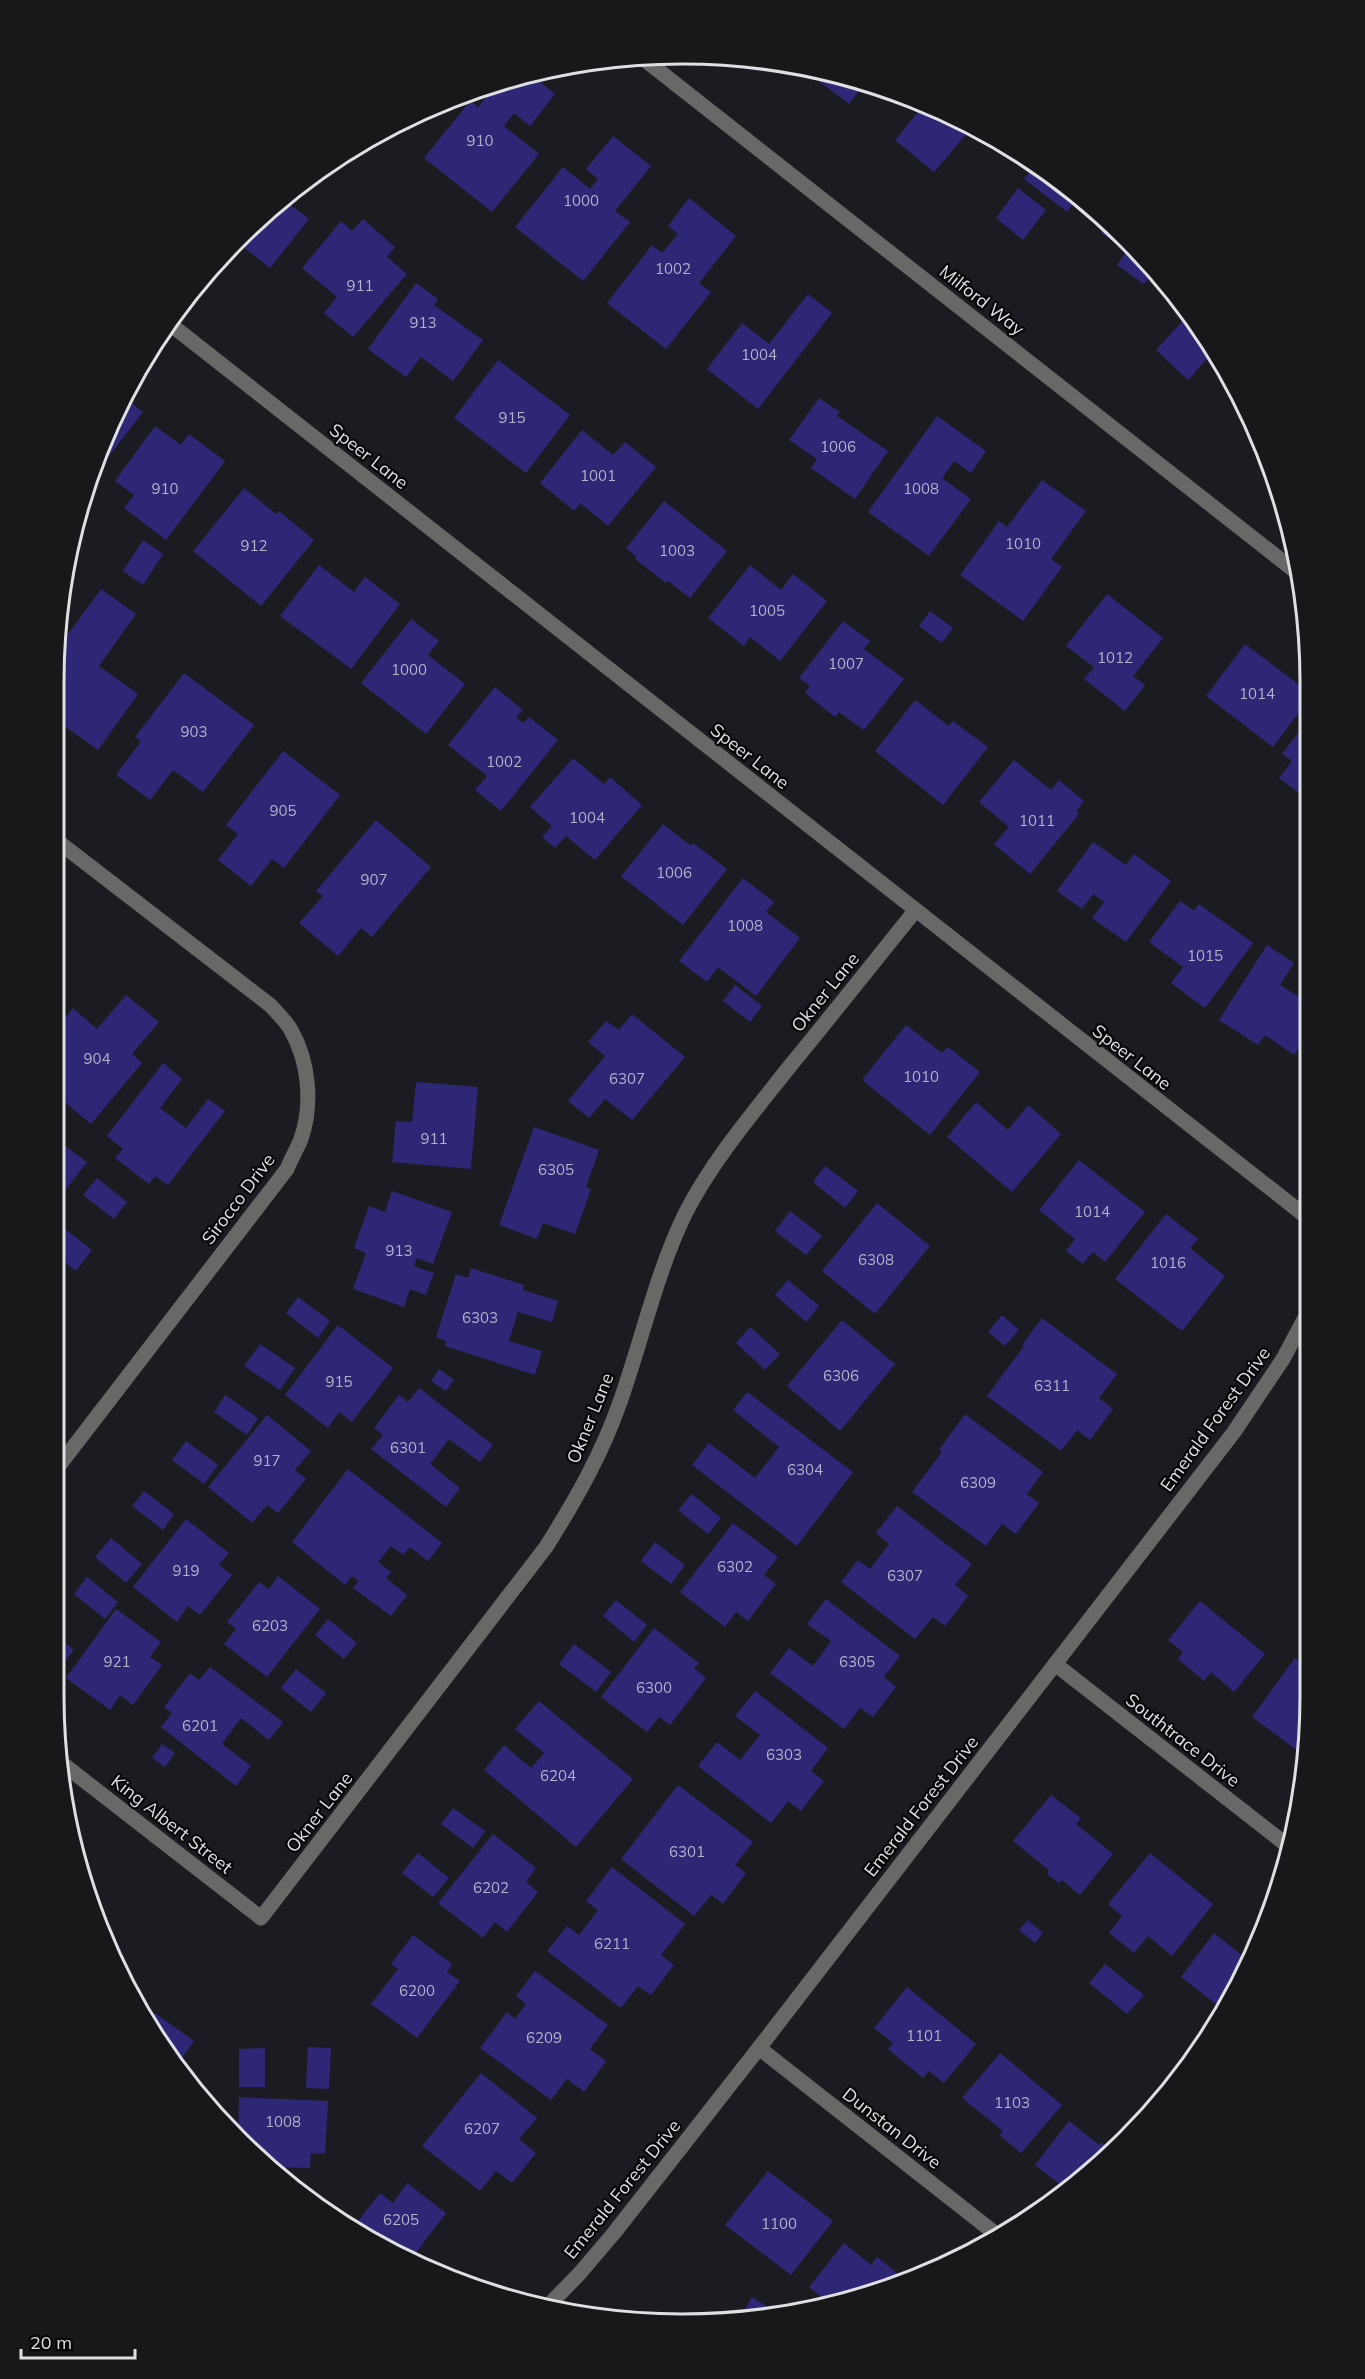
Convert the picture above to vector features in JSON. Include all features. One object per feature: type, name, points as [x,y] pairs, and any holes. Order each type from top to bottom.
[{"type":"street","name":"Milford Way","points":[[652,65],[1290,567]]},
{"type":"street","name":"Speer Lane","points":[[176,329],[1300,1212]]},
{"type":"street","name":"Sirocco Drive","points":[[64,846],[270,1005],[290,1028],[303,1055],[307,1080],[306,1112],[301,1139],[287,1169],[64,1459]]},
{"type":"street","name":"Okner Lane","points":[[261,1918],[546,1547],[578,1496],[620,1404],[668,1255],[686,1213],[710,1172],[753,1112],[915,911]]},
{"type":"street","name":"Emerald Forest Drive","points":[[552,2301],[614,2233],[1234,1432],[1283,1359],[1300,1327]]},
{"type":"street","name":"Southtrace Drive","points":[[1055,1664],[1283,1842]]},
{"type":"street","name":"King Albert Street","points":[[69,1769],[261,1918]]},
{"type":"street","name":"Dunstan Drive","points":[[759,2048],[993,2232]]},
{"type":"building","points":[[817,79],[859,91],[849,104]]},
{"type":"building","points":[[540,82],[555,94],[530,126],[514,113],[504,126],[539,154],[492,212],[424,158],[468,103],[471,102],[478,107],[487,96]]},
{"type":"building","points":[[918,112],[967,134],[934,172],[895,140]]},
{"type":"building","points":[[613,136],[651,166],[615,211],[630,222],[583,281],[515,227],[563,167],[590,189],[598,179],[586,169]]},
{"type":"building","points":[[1030,172],[1073,204],[1067,212],[1024,179]]},
{"type":"building","points":[[1018,188],[1046,210],[1023,240],[996,218]]},
{"type":"building","points":[[689,198],[736,236],[699,283],[711,292],[666,349],[607,303],[652,245],[662,253],[678,234],[668,226]]},
{"type":"building","points":[[290,205],[309,219],[270,268],[244,248]]},
{"type":"building","points":[[363,219],[395,247],[387,257],[407,274],[353,337],[324,313],[337,297],[302,268],[341,221],[352,231]]},
{"type":"building","points":[[1103,230],[1115,242],[1101,233]]},
{"type":"building","points":[[1125,253],[1149,277],[1144,284],[1117,265]]},
{"type":"building","points":[[416,283],[438,299],[434,305],[483,340],[453,381],[421,357],[406,377],[368,349]]},
{"type":"building","points":[[808,294],[832,313],[758,409],[707,369],[742,323],[769,344]]},
{"type":"building","points":[[1183,320],[1208,358],[1188,380],[1156,350]]},
{"type":"building","points":[[498,360],[570,415],[526,473],[454,418]]},
{"type":"building","points":[[819,398],[840,412],[837,416],[888,451],[855,499],[811,468],[817,459],[789,440]]},
{"type":"building","points":[[131,403],[143,412],[107,459]]},
{"type":"building","points":[[937,416],[986,451],[971,473],[954,461],[942,478],[971,499],[929,556],[868,512]]},
{"type":"building","points":[[155,426],[181,445],[189,434],[225,461],[166,540],[124,508],[134,495],[115,481]]},
{"type":"building","points":[[582,430],[613,455],[625,442],[656,467],[608,526],[580,503],[574,511],[540,483]]},
{"type":"building","points":[[1042,480],[1086,511],[1051,559],[1062,567],[1023,621],[960,575],[999,521],[1007,527]]},
{"type":"building","points":[[244,488],[276,514],[279,511],[314,540],[261,606],[193,551]]},
{"type":"building","points":[[664,501],[727,551],[690,598],[635,559],[637,557],[626,548]]},
{"type":"building","points":[[143,540],[163,554],[143,585],[123,571]]},
{"type":"building","points":[[319,565],[354,592],[365,577],[400,604],[351,669],[280,616]]},
{"type":"building","points":[[750,565],[781,590],[793,574],[827,601],[780,661],[750,637],[744,646],[708,618]]},
{"type":"building","points":[[101,589],[136,614],[99,666],[138,694],[98,750],[64,726],[67,636]]},
{"type":"building","points":[[1107,594],[1163,638],[1133,676],[1145,685],[1125,711],[1084,679],[1094,667],[1066,646]]},
{"type":"building","points":[[930,611],[953,628],[942,643],[919,626]]},
{"type":"building","points":[[411,619],[439,641],[428,655],[465,684],[426,734],[361,683]]},
{"type":"building","points":[[843,621],[870,641],[864,649],[904,679],[864,730],[839,712],[835,717],[805,693],[810,686],[799,678]]},
{"type":"building","points":[[1245,644],[1300,685],[1300,711],[1273,747],[1206,696]]},
{"type":"building","points":[[184,673],[254,725],[203,792],[173,770],[150,800],[116,775],[141,741],[135,737]]},
{"type":"building","points":[[495,687],[523,710],[516,717],[523,723],[529,717],[558,740],[501,811],[475,790],[487,776],[448,745]]},
{"type":"building","points":[[915,700],[949,726],[953,721],[988,747],[943,805],[875,751]]},
{"type":"building","points":[[1300,730],[1300,794],[1279,778],[1292,761],[1282,754]]},
{"type":"building","points":[[283,751],[340,795],[284,868],[272,859],[251,886],[218,860],[238,834],[226,825]]},
{"type":"building","points":[[573,758],[604,784],[610,777],[642,805],[595,860],[566,836],[555,848],[542,837],[552,826],[530,807]]},
{"type":"building","points":[[1014,760],[1051,790],[1059,780],[1084,801],[1076,811],[1079,814],[1030,874],[994,844],[1009,827],[979,802]]},
{"type":"building","points":[[376,820],[431,867],[372,937],[361,928],[338,956],[299,923],[323,896],[316,891]]},
{"type":"building","points":[[663,824],[691,846],[693,843],[727,869],[683,925],[621,876]]},
{"type":"building","points":[[1093,842],[1126,865],[1134,854],[1171,881],[1126,942],[1092,918],[1104,902],[1093,894],[1082,909],[1057,891]]},
{"type":"building","points":[[743,878],[774,902],[766,912],[800,938],[756,996],[718,967],[707,982],[679,961]]},
{"type":"building","points":[[1180,901],[1194,911],[1199,904],[1253,943],[1205,1008],[1171,983],[1183,967],[1149,942]]},
{"type":"building","points":[[1267,945],[1294,963],[1280,985],[1300,998],[1300,1046],[1294,1055],[1265,1035],[1258,1045],[1219,1020]]},
{"type":"building","points":[[735,985],[762,1006],[750,1022],[723,1001]]},
{"type":"building","points":[[126,995],[159,1022],[132,1054],[142,1063],[91,1124],[64,1102],[64,1019],[73,1008],[97,1029]]},
{"type":"building","points":[[632,1014],[685,1057],[632,1120],[605,1099],[589,1118],[568,1101],[605,1056],[588,1042],[606,1021],[619,1030]]},
{"type":"building","points":[[906,1025],[942,1053],[948,1047],[980,1072],[930,1135],[862,1080]]},
{"type":"building","points":[[163,1063],[182,1079],[160,1108],[186,1128],[208,1099],[225,1111],[168,1185],[155,1176],[149,1184],[115,1158],[123,1149],[107,1136]]},
{"type":"building","points":[[416,1082],[478,1087],[471,1169],[392,1162],[396,1121],[412,1122]]},
{"type":"building","points":[[976,1102],[1008,1130],[1028,1105],[1061,1134],[1012,1192],[947,1137]]},
{"type":"building","points":[[534,1127],[599,1150],[586,1187],[591,1189],[575,1234],[543,1223],[537,1239],[499,1225]]},
{"type":"building","points":[[64,1145],[87,1162],[64,1192]]},
{"type":"building","points":[[1079,1160],[1145,1212],[1105,1262],[1093,1252],[1083,1264],[1066,1251],[1075,1239],[1039,1210]]},
{"type":"building","points":[[825,1166],[858,1191],[845,1208],[813,1182]]},
{"type":"building","points":[[97,1178],[127,1202],[114,1219],[83,1195]]},
{"type":"building","points":[[392,1191],[452,1212],[433,1264],[417,1258],[414,1266],[434,1273],[426,1295],[410,1289],[404,1307],[353,1289],[366,1253],[354,1248],[369,1206],[385,1212]]},
{"type":"building","points":[[877,1203],[930,1246],[875,1314],[822,1271]]},
{"type":"building","points":[[790,1211],[822,1236],[806,1255],[775,1231]]},
{"type":"building","points":[[1166,1214],[1198,1239],[1190,1248],[1225,1276],[1182,1331],[1115,1279]]},
{"type":"building","points":[[64,1228],[92,1250],[76,1271],[64,1262]]},
{"type":"building","points":[[471,1268],[524,1285],[523,1290],[558,1301],[552,1322],[518,1312],[509,1341],[542,1351],[535,1375],[445,1346],[446,1341],[436,1337],[456,1274],[468,1278]]},
{"type":"building","points":[[788,1280],[819,1306],[806,1322],[775,1295]]},
{"type":"building","points":[[298,1297],[330,1321],[318,1338],[286,1313]]},
{"type":"building","points":[[1002,1315],[1019,1330],[1005,1346],[988,1332]]},
{"type":"building","points":[[1042,1318],[1117,1374],[1099,1398],[1113,1409],[1090,1440],[1077,1430],[1061,1451],[987,1396]]},
{"type":"building","points":[[842,1320],[895,1364],[840,1431],[787,1386]]},
{"type":"building","points":[[338,1325],[393,1368],[352,1422],[339,1412],[328,1428],[285,1395]]},
{"type":"building","points":[[750,1327],[780,1354],[765,1370],[736,1343]]},
{"type":"building","points":[[260,1344],[295,1368],[280,1390],[244,1366]]},
{"type":"building","points":[[439,1369],[454,1380],[446,1391],[431,1381]]},
{"type":"building","points":[[419,1388],[493,1445],[480,1462],[449,1439],[430,1464],[460,1488],[446,1507],[371,1449],[383,1435],[374,1428],[399,1395],[408,1402]]},
{"type":"building","points":[[747,1392],[853,1472],[797,1546],[692,1465],[709,1443],[755,1478],[779,1447],[733,1410]]},
{"type":"building","points":[[225,1395],[258,1418],[247,1435],[214,1412]]},
{"type":"building","points":[[965,1414],[1043,1472],[1027,1494],[1039,1503],[1016,1534],[1002,1524],[986,1546],[912,1492],[942,1452],[939,1450]]},
{"type":"building","points":[[267,1415],[311,1451],[295,1470],[306,1479],[278,1513],[267,1505],[252,1523],[208,1487]]},
{"type":"building","points":[[186,1441],[218,1465],[204,1484],[172,1460]]},
{"type":"building","points":[[348,1469],[442,1543],[428,1561],[410,1547],[403,1555],[391,1546],[378,1562],[391,1572],[386,1578],[407,1595],[391,1616],[353,1588],[359,1581],[352,1576],[345,1585],[292,1542]]},
{"type":"building","points":[[144,1491],[174,1514],[163,1530],[132,1506]]},
{"type":"building","points":[[692,1494],[721,1518],[708,1534],[678,1510]]},
{"type":"building","points":[[897,1506],[972,1564],[955,1585],[968,1596],[945,1626],[933,1617],[915,1639],[841,1582],[858,1560],[870,1569],[889,1544],[876,1533]]},
{"type":"building","points":[[186,1519],[229,1553],[219,1565],[232,1575],[200,1615],[188,1606],[177,1622],[133,1587]]},
{"type":"building","points":[[733,1523],[778,1557],[764,1575],[776,1584],[748,1621],[736,1612],[725,1627],[680,1592]]},
{"type":"building","points":[[111,1538],[142,1564],[126,1583],[95,1557]]},
{"type":"building","points":[[655,1542],[685,1565],[671,1584],[641,1561]]},
{"type":"building","points":[[278,1576],[320,1609],[267,1677],[224,1644],[236,1629],[227,1622],[259,1582],[269,1589]]},
{"type":"building","points":[[87,1577],[118,1602],[105,1619],[74,1594]]},
{"type":"building","points":[[826,1599],[900,1656],[884,1677],[896,1687],[873,1717],[860,1708],[844,1729],[770,1673],[789,1648],[813,1666],[831,1641],[807,1624]]},
{"type":"building","points":[[616,1600],[647,1625],[634,1642],[603,1616]]},
{"type":"building","points":[[1200,1601],[1265,1654],[1234,1692],[1211,1672],[1204,1681],[1178,1659],[1183,1652],[1168,1640]]},
{"type":"building","points":[[116,1609],[161,1642],[150,1657],[162,1665],[133,1705],[120,1695],[110,1710],[66,1678]]},
{"type":"building","points":[[328,1619],[357,1643],[344,1659],[315,1635]]},
{"type":"building","points":[[654,1628],[699,1663],[694,1668],[706,1678],[670,1725],[659,1717],[647,1732],[601,1697]]},
{"type":"building","points":[[64,1642],[74,1650],[64,1662]]},
{"type":"building","points":[[574,1644],[611,1672],[596,1692],[559,1664]]},
{"type":"building","points":[[1295,1658],[1300,1662],[1298,1751],[1252,1717]]},
{"type":"building","points":[[210,1667],[283,1722],[269,1740],[241,1718],[222,1744],[251,1766],[236,1786],[161,1727],[172,1713],[164,1707],[190,1673],[199,1680]]},
{"type":"building","points":[[296,1669],[326,1693],[311,1712],[281,1688]]},
{"type":"building","points":[[755,1691],[828,1748],[811,1771],[824,1781],[801,1811],[788,1801],[771,1823],[698,1766],[717,1742],[740,1760],[760,1735],[735,1716]]},
{"type":"building","points":[[539,1701],[633,1779],[576,1847],[484,1770],[504,1745],[531,1768],[544,1753],[515,1729]]},
{"type":"building","points":[[162,1744],[175,1753],[165,1767],[152,1758]]},
{"type":"building","points":[[678,1785],[753,1842],[735,1865],[746,1873],[723,1904],[711,1895],[694,1916],[621,1859]]},
{"type":"building","points":[[1051,1795],[1081,1818],[1076,1824],[1113,1854],[1080,1895],[1062,1880],[1059,1883],[1047,1874],[1049,1870],[1013,1841]]},
{"type":"building","points":[[453,1808],[485,1831],[473,1848],[441,1824]]},
{"type":"building","points":[[493,1834],[536,1868],[526,1882],[538,1892],[507,1932],[495,1922],[483,1938],[438,1903]]},
{"type":"building","points":[[418,1853],[449,1878],[433,1897],[402,1873]]},
{"type":"building","points":[[1150,1853],[1213,1904],[1172,1956],[1148,1936],[1134,1953],[1109,1933],[1122,1916],[1108,1904]]},
{"type":"building","points":[[612,1867],[685,1924],[661,1955],[674,1965],[651,1995],[638,1986],[621,2008],[547,1951],[567,1926],[579,1935],[598,1910],[586,1901]]},
{"type":"building","points":[[1028,1920],[1043,1933],[1035,1943],[1019,1930]]},
{"type":"building","points":[[1214,1933],[1243,1956],[1218,2006],[1181,1977]]},
{"type":"building","points":[[413,1935],[452,1964],[447,1972],[460,1981],[417,2038],[371,2004],[398,1969],[391,1964]]},
{"type":"building","points":[[1105,1964],[1144,1995],[1127,2014],[1089,1983]]},
{"type":"building","points":[[535,1971],[608,2025],[590,2049],[606,2061],[584,2092],[567,2079],[551,2100],[480,2048],[507,2012],[515,2019],[526,2004],[516,1996]]},
{"type":"building","points":[[907,1987],[976,2044],[944,2083],[929,2071],[923,2078],[888,2049],[893,2043],[874,2028]]},
{"type":"building","points":[[155,2013],[194,2041],[182,2058],[169,2040],[153,2016]]},
{"type":"building","points":[[308,2047],[331,2048],[329,2089],[306,2088]]},
{"type":"building","points":[[265,2048],[265,2087],[239,2087],[239,2049]]},
{"type":"building","points":[[1000,2053],[1062,2105],[1021,2153],[999,2135],[1003,2131],[962,2098]]},
{"type":"building","points":[[481,2073],[537,2118],[519,2139],[536,2153],[512,2183],[496,2171],[480,2191],[422,2146]]},
{"type":"building","points":[[239,2097],[328,2101],[325,2154],[311,2153],[310,2168],[283,2167],[238,2125]]},
{"type":"building","points":[[1069,2121],[1099,2145],[1101,2142],[1106,2146],[1061,2185],[1035,2165]]},
{"type":"building","points":[[768,2171],[833,2221],[791,2275],[725,2225]]},
{"type":"building","points":[[407,2183],[446,2213],[415,2254],[357,2222],[380,2193],[393,2203]]},
{"type":"building","points":[[844,2243],[871,2265],[877,2257],[899,2275],[822,2298],[809,2287]]},
{"type":"building","points":[[752,2297],[769,2308],[748,2310],[745,2309]]}]
